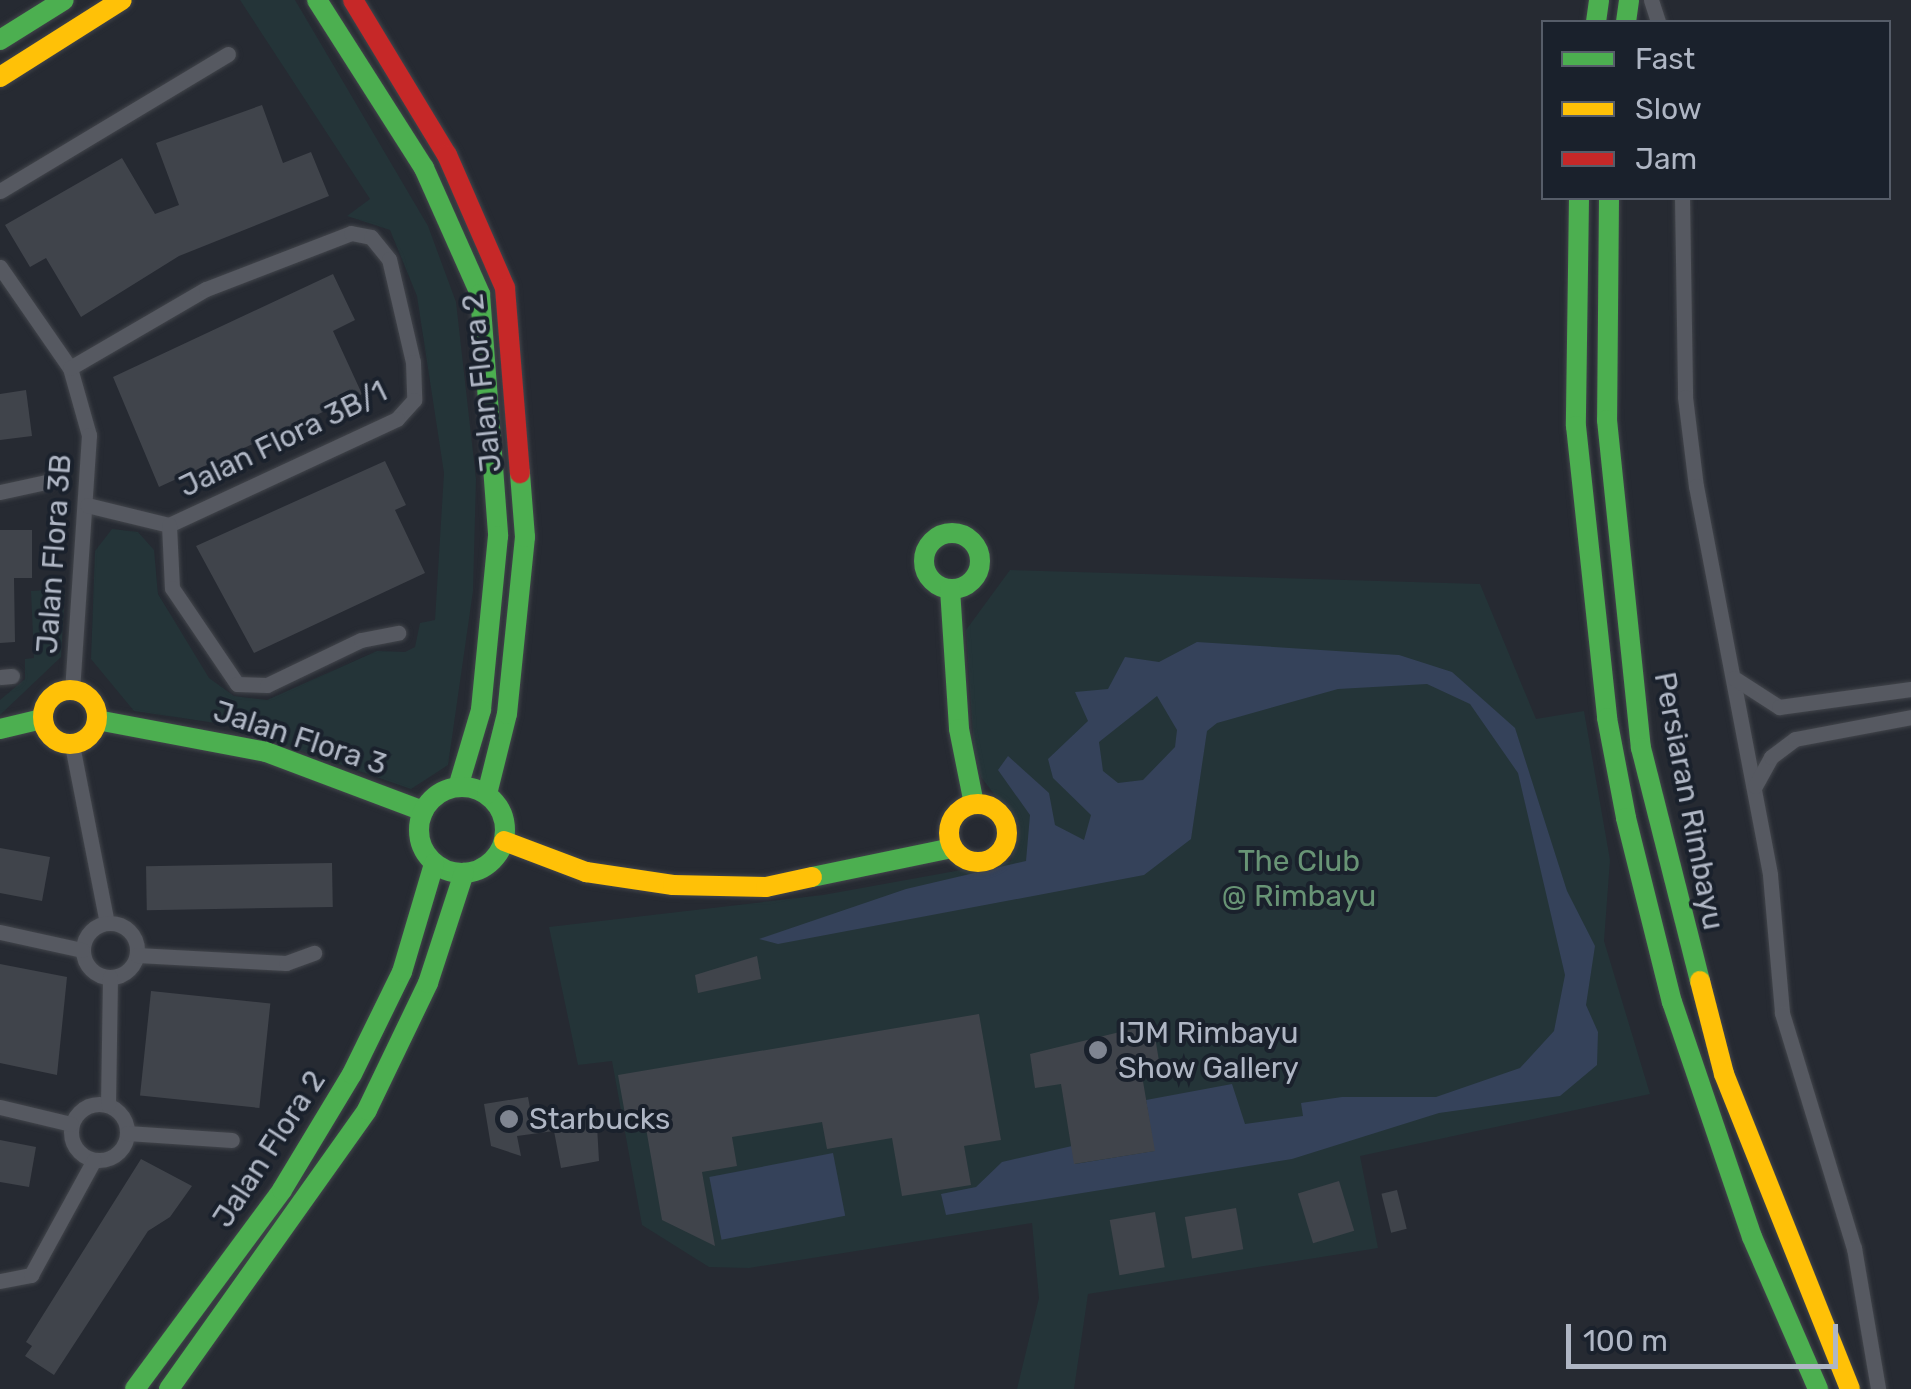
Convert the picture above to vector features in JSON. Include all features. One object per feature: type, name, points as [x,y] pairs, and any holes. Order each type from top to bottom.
[{"type":"street","points":[[0,40],[64,0]]},
{"type":"street","points":[[0,77],[122,0]]},
{"type":"street","name":"Jalan Flora 2","points":[[317,0],[424,168],[480,294],[498,536],[482,710],[458,787]]},
{"type":"street","name":"Jalan Flora 2","points":[[353,0],[448,155],[505,288],[525,536],[507,714],[487,794]]},
{"type":"street","points":[[0,191],[228,54]]},
{"type":"street","name":"Persiaran Rimbayu","points":[[1579,200],[1576,426],[1626,818],[1672,1002],[1752,1237],[1818,1389]]},
{"type":"street","name":"Persiaran Rimbayu","points":[[1609,200],[1607,420],[1642,748],[1724,1074],[1850,1389]]},
{"type":"street","points":[[1682,200],[1686,398],[1754,788],[1782,1013],[1854,1248],[1878,1389]]},
{"type":"street","name":"Jalan Flora 3B/1","points":[[70,368],[206,289],[351,233],[381,246],[405,312],[416,388],[407,410],[170,525],[88,505]]},
{"type":"street","name":"Jalan Flora 3B","points":[[0,267],[70,368],[92,458],[72,690]]},
{"type":"street","points":[[0,492],[46,482]]},
{"type":"street","points":[[170,525],[172,588],[237,684],[267,685],[361,640],[398,633]]},
{"type":"street","points":[[950,589],[958,728],[974,804]]},
{"type":"street","points":[[1734,678],[1779,708],[1911,689]]},
{"type":"street","points":[[72,690],[94,703],[97,720],[86,740],[72,745],[49,736],[42,719],[47,701],[72,690]]},
{"type":"street","points":[[1754,788],[1770,757],[1795,739],[1911,718]]},
{"type":"street","points":[[0,729],[42,719]]},
{"type":"street","name":"Jalan Flora 3","points":[[97,720],[266,752],[423,810]]},
{"type":"street","points":[[72,745],[107,923]]},
{"type":"street","points":[[458,787],[487,794],[502,815],[504,841],[488,864],[464,873],[434,864],[419,839],[423,810],[458,787]]},
{"type":"street","points":[[974,804],[1000,814],[1006,842],[986,862],[966,860],[952,848],[951,820],[974,804]]},
{"type":"street","points":[[504,841],[586,872],[766,887],[952,848]]},
{"type":"street","name":"Jalan Flora 2","points":[[135,1389],[282,1190],[352,1074],[402,972],[434,864]]},
{"type":"street","name":"Jalan Flora 2","points":[[169,1389],[367,1110],[428,983],[464,873]]},
{"type":"street","points":[[107,923],[130,931],[137,955],[124,973],[110,977],[88,966],[82,950],[89,932],[107,923]]},
{"type":"street","points":[[0,932],[82,950]]},
{"type":"street","points":[[137,955],[286,964],[314,954]]},
{"type":"street","points":[[110,977],[108,1105],[127,1133]]},
{"type":"street","points":[[108,1105],[86,1107],[71,1124],[74,1147],[94,1160],[114,1156],[127,1133]]},
{"type":"street","points":[[0,1107],[71,1124]]},
{"type":"street","points":[[127,1133],[232,1140]]},
{"type":"street","points":[[2,1281],[32,1275],[94,1160]]},
{"type":"green space","points":[[240,0],[295,0],[428,226],[456,302],[476,479],[473,591],[448,765],[411,789],[223,724],[134,711],[91,659],[95,551],[112,529],[138,532],[154,550],[158,594],[209,678],[234,696],[267,700],[377,651],[405,652],[415,647],[420,623],[435,620],[444,473],[417,296],[390,230],[347,216],[370,199]]},
{"type":"green space","name":"The Club @ Rimbayu","points":[[1010,570],[1480,584],[1536,719],[1584,711],[1610,860],[1604,941],[1650,1094],[1360,1156],[1378,1248],[1088,1294],[1074,1389],[1017,1389],[1039,1298],[1032,1223],[749,1268],[709,1267],[642,1225],[612,1061],[578,1065],[549,927],[823,895],[1011,861],[1019,827],[981,777],[974,749],[966,630]]},
{"type":"green space","points":[[65,589],[61,657],[0,715],[0,700],[25,679],[25,659],[34,658],[31,591]]},
{"type":"water","points":[[1197,642],[1399,655],[1452,672],[1515,728],[1567,891],[1595,946],[1586,1005],[1598,1032],[1597,1065],[1560,1096],[1439,1113],[1292,1159],[946,1215],[941,1194],[976,1187],[1002,1162],[1072,1146],[1075,1164],[1154,1151],[1146,1100],[1232,1084],[1245,1124],[1303,1116],[1301,1103],[1342,1097],[1436,1097],[1520,1068],[1554,1031],[1565,975],[1518,773],[1470,704],[1427,684],[1338,689],[1217,723],[1207,731],[1191,839],[1144,875],[778,944],[759,939],[906,889],[1026,861],[1030,815],[998,770],[1008,756],[1049,793],[1055,825],[1084,840],[1091,815],[1053,778],[1048,759],[1088,721],[1075,692],[1108,689],[1125,657],[1159,662]],"holes":[[[1157,696],[1177,730],[1175,747],[1143,780],[1118,783],[1103,771],[1099,742]]]},
{"type":"water","points":[[833,1153],[845,1216],[722,1240],[709,1177]]},
{"type":"building","points":[[262,105],[283,163],[311,152],[329,196],[179,256],[81,317],[46,258],[30,267],[5,225],[122,158],[155,214],[179,205],[156,143]]},
{"type":"building","points":[[333,274],[355,320],[333,331],[362,394],[159,487],[113,377]]},
{"type":"building","points":[[26,390],[32,436],[0,440],[0,394]]},
{"type":"building","points":[[385,461],[406,505],[395,510],[425,573],[254,653],[196,546]]},
{"type":"building","points":[[0,530],[32,530],[32,578],[14,578],[15,642],[0,643]]},
{"type":"building","points":[[0,848],[50,857],[42,901],[0,893]]},
{"type":"building","points":[[332,863],[333,907],[147,910],[146,866]]},
{"type":"building","points":[[757,956],[761,979],[698,993],[695,975]]},
{"type":"building","points":[[0,964],[67,977],[57,1075],[0,1063]]},
{"type":"building","points":[[151,991],[270,1004],[259,1108],[140,1095]]},
{"type":"building","points":[[979,1014],[1001,1140],[964,1146],[971,1185],[902,1196],[892,1138],[827,1149],[822,1122],[732,1137],[737,1166],[702,1172],[715,1246],[662,1220],[643,1111],[625,1114],[618,1075]]},
{"type":"building","points":[[1136,1028],[1154,1031],[1159,1061],[1140,1064],[1155,1151],[1074,1164],[1061,1084],[1035,1088],[1030,1054]]},
{"type":"building","points":[[528,1097],[532,1119],[596,1108],[599,1161],[561,1168],[554,1131],[517,1136],[521,1156],[491,1146],[484,1104]]},
{"type":"building","points":[[0,1140],[36,1147],[29,1187],[0,1182]]},
{"type":"building","points":[[141,1159],[192,1186],[170,1217],[148,1231],[54,1375],[25,1356],[32,1346],[26,1342]]},
{"type":"building","points":[[1339,1181],[1354,1231],[1313,1243],[1298,1194]]},
{"type":"building","points":[[1397,1190],[1407,1229],[1391,1233],[1381,1194]]},
{"type":"building","points":[[1236,1208],[1243,1249],[1192,1258],[1185,1217]]},
{"type":"building","points":[[1155,1212],[1165,1267],[1119,1275],[1110,1220]]},
{"type":"traffic: fast","points":[[0,40],[64,0]]},
{"type":"traffic: fast","points":[[317,0],[424,168],[480,294],[498,536],[481,710],[458,787]]},
{"type":"traffic: fast","points":[[1596,20],[1599,0]]},
{"type":"traffic: fast","points":[[1626,20],[1629,0]]},
{"type":"traffic: fast","points":[[1579,200],[1576,426],[1607,718],[1626,818],[1672,1002],[1752,1237],[1818,1389]]},
{"type":"traffic: fast","points":[[1609,200],[1607,420],[1641,748],[1700,981]]},
{"type":"traffic: fast","points":[[487,794],[507,714],[525,537],[520,473]]},
{"type":"traffic: fast","points":[[952,533],[972,541],[980,561],[972,581],[952,589],[932,581],[924,561],[932,541],[952,533]]},
{"type":"traffic: fast","points":[[950,589],[959,729],[974,804]]},
{"type":"traffic: fast","points":[[0,729],[42,719]]},
{"type":"traffic: fast","points":[[97,720],[266,752],[423,811]]},
{"type":"traffic: fast","points":[[462,787],[486,794],[498,806],[505,830],[498,854],[486,866],[462,873],[438,866],[426,854],[419,830],[426,806],[438,794],[462,787]]},
{"type":"traffic: fast","points":[[812,877],[952,848]]},
{"type":"traffic: fast","points":[[135,1389],[282,1190],[352,1074],[402,972],[434,864]]},
{"type":"traffic: fast","points":[[169,1389],[367,1110],[428,983],[464,873]]},
{"type":"traffic: slow","points":[[0,77],[122,0]]},
{"type":"traffic: slow","points":[[70,690],[89,698],[97,717],[89,736],[70,744],[51,736],[43,717],[51,698],[70,690]]},
{"type":"traffic: slow","points":[[978,804],[999,812],[1007,833],[999,854],[978,862],[957,854],[949,833],[957,812],[978,804]]},
{"type":"traffic: slow","points":[[504,841],[586,872],[673,885],[766,887],[812,877]]},
{"type":"traffic: slow","points":[[1700,981],[1724,1074],[1850,1389]]},
{"type":"traffic: jam","points":[[353,0],[447,155],[505,288],[520,473]]},
{"type":"place","name":"IJM Rimbayu Show Gallery","points":[[1098,1050]]},
{"type":"place","name":"Starbucks","points":[[509,1119]]}]
